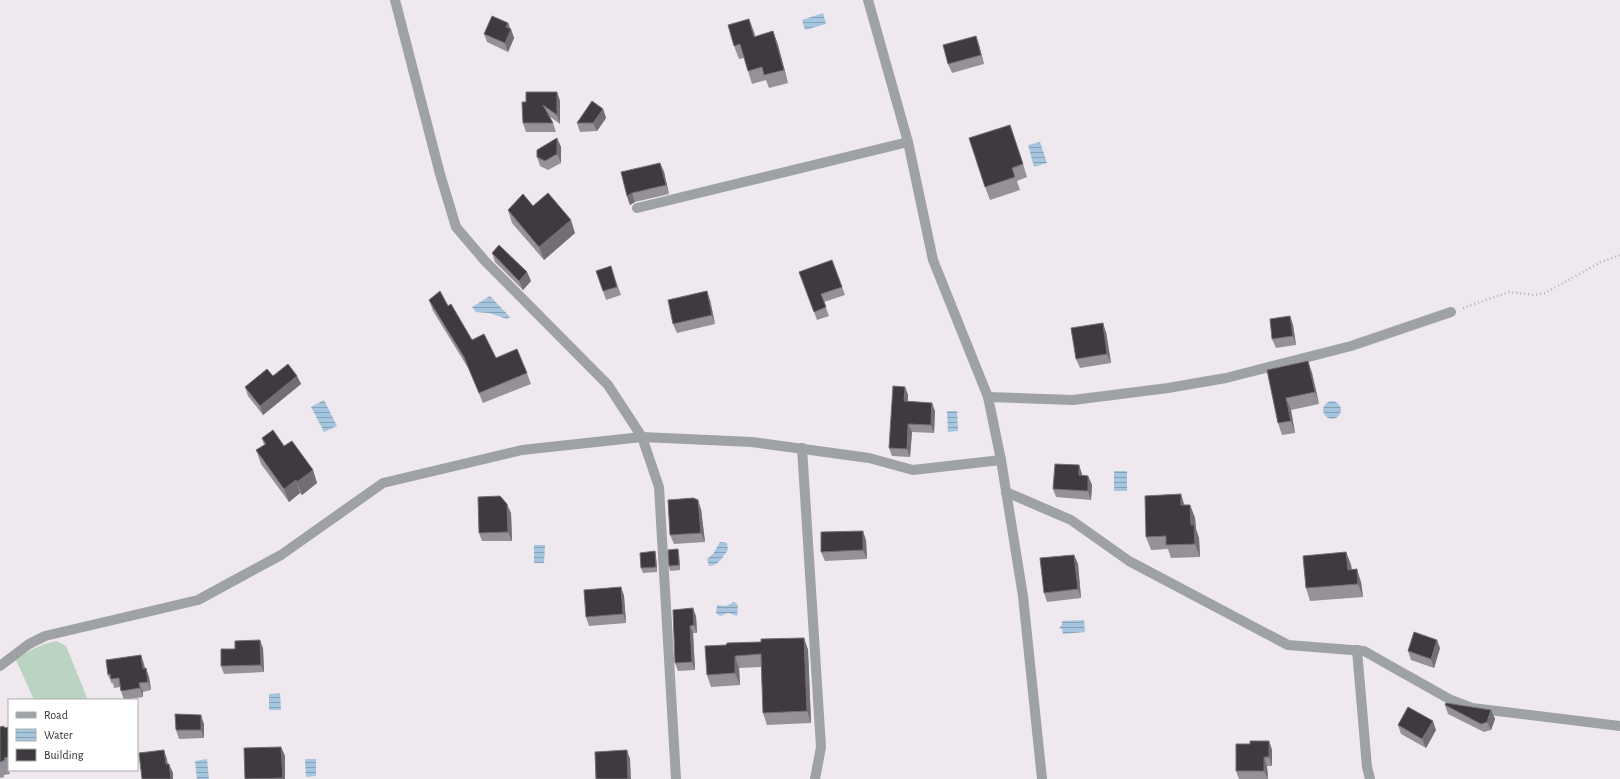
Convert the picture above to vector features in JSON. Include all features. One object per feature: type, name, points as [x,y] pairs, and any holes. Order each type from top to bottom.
[{"type":"street","points":[[395,0],[440,174],[456,227],[485,261],[608,385],[642,437],[659,487],[676,779]]},
{"type":"street","points":[[868,0],[908,142],[933,260],[988,397],[1001,460],[1023,596],[1042,779]]},
{"type":"street","points":[[637,208],[908,142]]},
{"type":"street","points":[[988,397],[1073,400],[1168,388],[1226,378],[1351,346],[1451,312]]},
{"type":"street","points":[[0,666],[29,644],[45,636],[198,600],[280,555],[383,483],[522,450],[642,437],[752,442],[802,448],[869,458],[913,470],[1001,460]]},
{"type":"street","points":[[802,448],[821,747],[815,779]]},
{"type":"street","points":[[1006,492],[1071,520],[1129,561],[1288,644],[1364,651],[1461,705],[1488,710],[1620,726]]},
{"type":"street","points":[[1357,650],[1367,767],[1370,779]]},
{"type":"path","points":[[1451,312],[1509,292],[1536,294],[1545,293],[1601,262],[1620,255]]},
{"type":"green space","points":[[56,641],[66,646],[88,699],[34,699],[16,660],[34,648]]},
{"type":"water","points":[[823,13],[826,24],[805,30],[802,20]]},
{"type":"water","points":[[1040,142],[1047,163],[1034,167],[1028,145]]},
{"type":"water","points":[[490,296],[510,317],[507,319],[489,313],[476,312],[472,307]]},
{"type":"water","points":[[324,400],[337,426],[324,432],[311,407]]},
{"type":"water","points":[[1332,401],[1338,404],[1341,410],[1338,416],[1332,419],[1326,416],[1323,410],[1326,404]]},
{"type":"water","points":[[947,411],[957,411],[958,431],[948,432]]},
{"type":"water","points":[[1114,471],[1127,471],[1127,491],[1114,491]]},
{"type":"water","points":[[720,542],[727,543],[728,550],[718,563],[709,566],[707,559],[713,554]]},
{"type":"water","points":[[534,545],[545,545],[544,563],[534,563]]},
{"type":"water","points":[[734,602],[738,605],[737,616],[728,613],[720,616],[716,613],[717,605],[726,606]]},
{"type":"water","points":[[1084,620],[1085,632],[1063,634],[1062,629],[1059,628],[1062,625],[1062,621]]},
{"type":"water","points":[[280,693],[281,710],[269,710],[269,694]]},
{"type":"water","points":[[207,759],[209,779],[197,779],[195,761]]},
{"type":"water","points":[[305,759],[316,759],[316,776],[306,777]]},
{"type":"building","points":[[492,16],[508,23],[506,27],[511,29],[505,43],[484,34]]},
{"type":"building","points":[[749,19],[754,37],[773,31],[784,70],[764,75],[762,67],[748,71],[740,44],[734,46],[728,25]]},
{"type":"building","points":[[976,36],[981,55],[948,64],[943,45]]},
{"type":"building","points":[[526,92],[557,92],[557,115],[543,105],[553,123],[523,123],[522,102],[526,102]]},
{"type":"building","points":[[592,101],[603,109],[593,123],[577,123]]},
{"type":"building","points":[[1010,125],[1023,164],[1012,168],[1015,177],[985,187],[969,138]]},
{"type":"building","points":[[557,138],[557,154],[545,161],[537,157],[537,150]]},
{"type":"building","points":[[660,163],[666,185],[632,193],[627,196],[621,172]]},
{"type":"building","points":[[548,193],[571,220],[539,247],[508,210],[523,194],[533,206]]},
{"type":"building","points":[[499,245],[527,272],[519,281],[492,253]]},
{"type":"building","points":[[832,260],[842,287],[821,294],[826,307],[814,312],[799,272]]},
{"type":"building","points":[[611,266],[617,287],[603,291],[596,271]]},
{"type":"building","points":[[440,291],[448,306],[451,304],[472,340],[484,334],[496,358],[517,349],[527,373],[479,393],[464,357],[429,300]]},
{"type":"building","points":[[707,291],[712,315],[673,324],[668,300]]},
{"type":"building","points":[[1290,316],[1293,336],[1272,339],[1270,319]]},
{"type":"building","points":[[1103,323],[1107,354],[1076,359],[1071,328]]},
{"type":"building","points":[[1308,361],[1315,392],[1286,398],[1291,421],[1278,423],[1267,370]]},
{"type":"building","points":[[288,364],[297,376],[260,406],[245,387],[267,369],[273,376]]},
{"type":"building","points":[[893,386],[905,387],[904,401],[932,403],[931,425],[908,424],[907,449],[889,448]]},
{"type":"building","points":[[273,430],[284,446],[292,441],[313,470],[297,482],[296,480],[284,489],[256,450],[266,444],[262,438]]},
{"type":"building","points":[[1055,464],[1079,465],[1079,475],[1088,476],[1088,491],[1053,489]]},
{"type":"building","points":[[1181,494],[1181,505],[1190,505],[1191,525],[1194,525],[1195,544],[1166,545],[1166,536],[1146,537],[1145,496]]},
{"type":"building","points":[[500,496],[507,504],[508,532],[479,533],[478,497]]},
{"type":"building","points":[[693,498],[698,500],[701,533],[670,535],[668,500]]},
{"type":"building","points":[[863,531],[863,550],[821,552],[821,532]]},
{"type":"building","points":[[678,549],[679,565],[669,566],[668,550]]},
{"type":"building","points":[[655,551],[656,567],[641,568],[640,553]]},
{"type":"building","points":[[1346,552],[1348,570],[1357,569],[1358,584],[1306,588],[1303,556]]},
{"type":"building","points":[[1074,555],[1078,589],[1044,593],[1040,558]]},
{"type":"building","points":[[621,587],[623,614],[586,617],[584,590]]},
{"type":"building","points":[[693,608],[694,625],[690,626],[692,662],[675,663],[673,610]]},
{"type":"building","points":[[1414,632],[1437,640],[1431,659],[1408,651]]},
{"type":"building","points":[[804,638],[807,711],[763,713],[761,654],[735,656],[735,673],[707,675],[705,646],[726,645],[727,643],[761,642],[761,639]]},
{"type":"building","points":[[260,640],[261,665],[221,666],[221,649],[235,649],[235,641]]},
{"type":"building","points":[[141,655],[143,669],[146,668],[148,682],[139,683],[140,688],[121,691],[119,678],[111,679],[110,674],[108,675],[106,660]]},
{"type":"building","points":[[1446,703],[1491,710],[1487,722],[1481,724],[1445,705]]},
{"type":"building","points":[[1408,707],[1433,721],[1422,739],[1398,725]]},
{"type":"building","points":[[175,714],[201,715],[201,730],[176,730]]},
{"type":"building","points":[[0,727],[8,727],[8,757],[4,758],[5,760],[0,762]]},
{"type":"building","points":[[1250,741],[1269,741],[1269,757],[1264,757],[1264,771],[1236,771],[1236,744],[1250,744]]},
{"type":"building","points":[[281,747],[283,778],[245,779],[244,748]]},
{"type":"building","points":[[164,750],[166,764],[169,764],[171,779],[142,779],[139,753]]},
{"type":"building","points":[[627,750],[628,779],[596,779],[595,752]]}]
